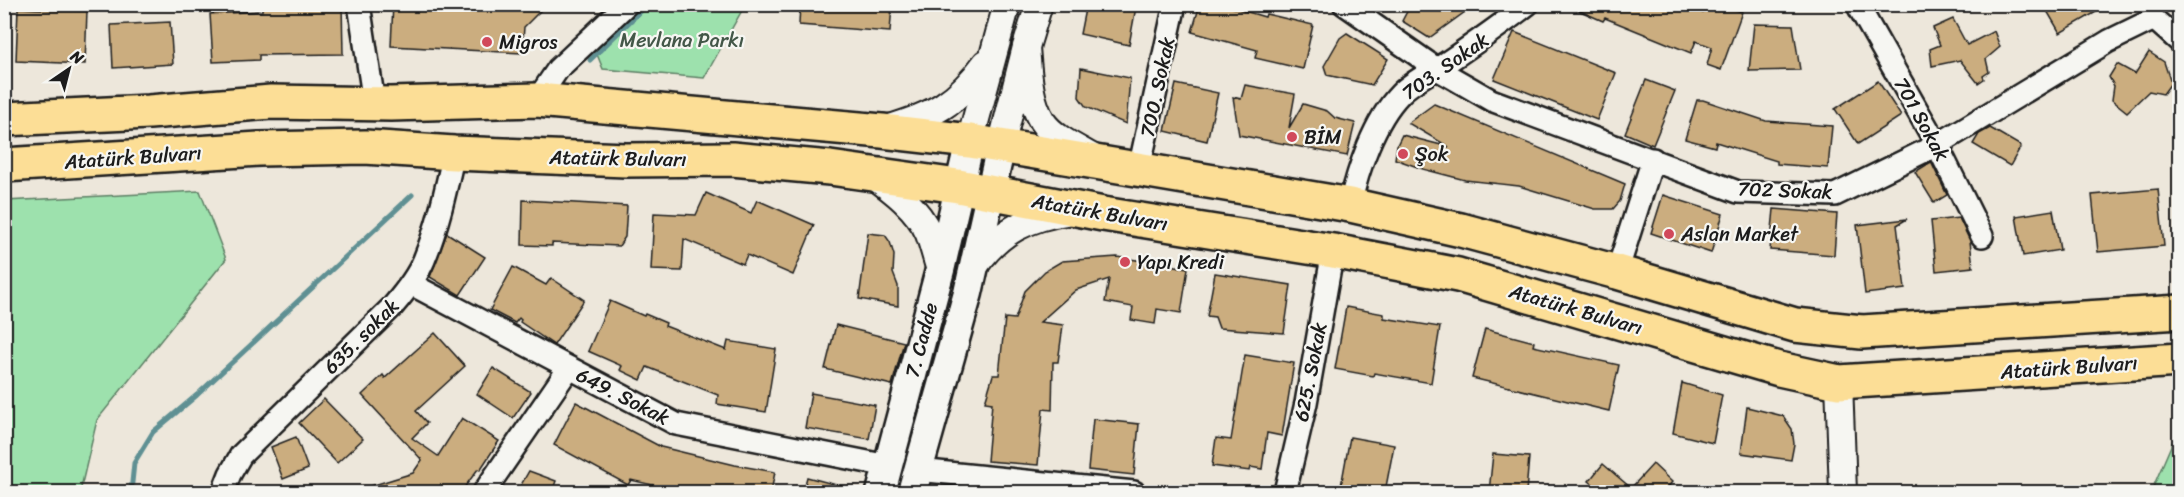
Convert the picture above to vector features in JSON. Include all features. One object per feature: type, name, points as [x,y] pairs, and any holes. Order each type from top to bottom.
[{"type":"main road","points":[[4,119],[149,112],[272,102],[537,100],[970,141],[1350,205],[1461,230],[1617,272],[1795,325],[1862,332],[1926,330],[2180,312]]},
{"type":"main road","name":"7. Cadde","points":[[885,479],[940,270],[970,141]]},
{"type":"main road","name":"7. Cadde","points":[[915,481],[974,267],[1001,146]]},
{"type":"main road","name":"Atatürk Bulvarı","points":[[4,165],[259,149],[365,147],[626,160],[732,159],[868,172],[958,186],[1080,210],[1333,251],[1458,275],[1779,369],[1839,382],[2180,360]]},
{"type":"street","points":[[359,4],[374,103]]},
{"type":"street","points":[[537,100],[558,69],[627,4]]},
{"type":"street","points":[[970,141],[1007,4]]},
{"type":"street","points":[[1001,146],[1039,4]]},
{"type":"street","name":"700. Sokak","points":[[1139,169],[1175,4]]},
{"type":"street","name":"702 Sokak","points":[[1344,4],[1437,69],[1491,100],[1738,192],[1836,195],[1937,145],[2157,12]]},
{"type":"street","name":"703. Sokak","points":[[1350,205],[1355,180],[1367,150],[1383,118],[1401,93],[1492,32],[1528,4]]},
{"type":"street","name":"701 Sokak","points":[[1857,4],[1937,145],[1982,236]]},
{"type":"street","points":[[2157,12],[2180,42]]},
{"type":"street","points":[[1026,47],[1031,88],[1043,122],[1066,142],[1103,163]]},
{"type":"street","points":[[882,131],[912,122],[951,102],[963,92],[993,53]]},
{"type":"street","name":"635. sokak","points":[[223,492],[241,455],[393,306],[411,284],[424,261],[446,189],[454,153]]},
{"type":"street","points":[[1617,272],[1653,159]]},
{"type":"street","points":[[868,172],[902,198],[914,212],[928,232],[940,270]]},
{"type":"street","points":[[974,267],[986,250],[1013,229],[1041,217],[1080,210]]},
{"type":"street","name":"625. Sokak","points":[[1285,492],[1306,403],[1333,251]]},
{"type":"street","name":"649. Sokak","points":[[411,284],[676,424],[885,479]]},
{"type":"street","points":[[484,492],[569,368]]},
{"type":"street","points":[[1839,382],[1843,492]]},
{"type":"street","points":[[915,481],[1134,492]]},
{"type":"green space","name":"Mevlana Parkı","points":[[635,5],[745,5],[704,78],[603,69],[594,47]]},
{"type":"green space","points":[[200,191],[226,259],[97,420],[80,492],[5,492],[5,201]]},
{"type":"green space","points":[[2179,427],[2179,492],[2151,492]]},
{"type":"building","points":[[262,4],[342,4],[343,54],[259,55],[259,60],[213,62],[210,14],[262,11]]},
{"type":"building","points":[[393,4],[547,4],[524,27],[522,53],[391,46]]},
{"type":"building","points":[[800,4],[892,4],[890,32],[799,25]]},
{"type":"building","points":[[1086,4],[1124,4],[1136,7],[1129,45],[1080,34]]},
{"type":"building","points":[[1200,4],[1221,4],[1265,17],[1266,14],[1313,25],[1303,69],[1255,58],[1257,50],[1192,32]]},
{"type":"building","points":[[1411,4],[1476,4],[1429,38],[1402,21]]},
{"type":"building","points":[[1564,4],[1682,4],[1703,13],[1706,4],[1720,4],[1742,12],[1721,70],[1707,65],[1712,47],[1696,41],[1691,53],[1605,18],[1603,21]]},
{"type":"building","points":[[2043,4],[2110,4],[2060,33]]},
{"type":"building","points":[[18,8],[87,11],[85,64],[16,61]]},
{"type":"building","points":[[1953,19],[1967,45],[1994,31],[2000,47],[1986,59],[1989,72],[1978,83],[1960,60],[1932,66],[1930,49],[1940,45],[1933,28]]},
{"type":"building","points":[[170,22],[173,64],[113,68],[111,25]]},
{"type":"building","points":[[1754,24],[1793,25],[1800,70],[1749,71]]},
{"type":"building","points":[[1514,32],[1616,73],[1597,120],[1494,79]]},
{"type":"building","points":[[1347,33],[1388,59],[1372,85],[1327,75],[1324,66],[1340,38]]},
{"type":"building","points":[[2149,52],[2164,62],[2171,83],[2163,94],[2149,91],[2127,112],[2112,100],[2114,86],[2109,77],[2117,64],[2135,74]]},
{"type":"building","points":[[1081,68],[1130,78],[1126,124],[1086,107],[1079,97]]},
{"type":"building","points":[[1646,80],[1675,91],[1653,145],[1625,133]]},
{"type":"building","points":[[1878,81],[1901,116],[1858,144],[1835,109]]},
{"type":"building","points":[[1176,84],[1218,93],[1207,141],[1165,131]]},
{"type":"building","points":[[1245,85],[1295,94],[1289,128],[1303,104],[1327,111],[1335,118],[1355,123],[1347,156],[1239,135],[1233,97],[1241,99]]},
{"type":"building","points":[[1697,100],[1766,121],[1832,126],[1828,168],[1777,164],[1777,161],[1716,142],[1715,147],[1685,139]]},
{"type":"building","points":[[1434,104],[1625,184],[1620,201],[1613,209],[1595,209],[1519,186],[1465,180],[1395,159],[1397,145],[1402,135],[1449,147],[1408,123]]},
{"type":"building","points":[[1990,128],[2021,146],[2010,166],[1973,144],[1979,134]]},
{"type":"building","points":[[1931,162],[1947,195],[1934,203],[1915,172]]},
{"type":"building","points":[[2158,189],[2164,246],[2098,252],[2092,195]]},
{"type":"building","points":[[706,193],[751,213],[757,200],[814,225],[793,275],[747,255],[743,264],[684,239],[682,271],[651,270],[654,213],[696,215]]},
{"type":"building","points":[[1663,195],[1723,214],[1711,253],[1651,233]]},
{"type":"building","points":[[523,200],[627,206],[625,237],[619,246],[552,243],[552,246],[522,245]]},
{"type":"building","points":[[1774,209],[1837,214],[1834,255],[1770,250]]},
{"type":"building","points":[[2053,210],[2060,250],[2023,256],[2016,216]]},
{"type":"building","points":[[1959,218],[1970,241],[1973,267],[1936,271],[1931,221]]},
{"type":"building","points":[[1907,219],[1897,225],[1905,289],[1865,294],[1857,225]]},
{"type":"building","points":[[447,233],[485,257],[460,295],[430,277]]},
{"type":"building","points":[[868,233],[885,235],[890,242],[894,255],[893,273],[898,286],[898,306],[859,299]]},
{"type":"building","points":[[1117,257],[1188,268],[1181,313],[1157,309],[1155,324],[1131,320],[1133,307],[1105,302],[1109,279],[1076,290],[1040,322],[1063,325],[1058,362],[1053,362],[1052,410],[1043,409],[1038,465],[987,461],[992,403],[985,402],[993,375],[999,375],[1005,318],[1015,319],[1025,291],[1045,271],[1062,261]]},
{"type":"building","points":[[513,267],[546,285],[551,278],[584,300],[554,345],[520,322],[519,318],[515,323],[490,310]]},
{"type":"building","points":[[1215,273],[1291,285],[1284,333],[1219,328],[1215,317],[1207,316]]},
{"type":"building","points":[[610,301],[726,350],[728,341],[776,349],[766,412],[717,404],[718,395],[647,367],[641,380],[620,370],[622,366],[588,351]]},
{"type":"building","points":[[1346,307],[1384,314],[1384,318],[1440,327],[1431,383],[1335,369]]},
{"type":"building","points":[[836,325],[904,342],[892,385],[825,369]]},
{"type":"building","points":[[1485,329],[1534,342],[1533,346],[1619,365],[1609,411],[1472,378]]},
{"type":"building","points":[[435,333],[465,366],[416,411],[427,423],[412,438],[438,456],[462,418],[499,441],[480,470],[478,469],[461,492],[362,492],[361,489],[413,473],[422,460],[362,395],[383,375],[385,378]]},
{"type":"building","points":[[1245,355],[1294,363],[1282,436],[1267,433],[1262,469],[1251,467],[1250,471],[1212,466],[1216,438],[1231,440]]},
{"type":"building","points":[[493,368],[531,392],[513,418],[477,394]]},
{"type":"building","points":[[1682,383],[1722,395],[1713,443],[1673,433]]},
{"type":"building","points":[[811,393],[875,405],[869,439],[805,428]]},
{"type":"building","points":[[324,399],[363,439],[337,463],[299,423]]},
{"type":"building","points":[[576,402],[661,447],[775,472],[771,492],[683,492],[631,480],[628,485],[554,445]]},
{"type":"building","points":[[1747,407],[1783,416],[1792,429],[1794,444],[1791,460],[1741,453]]},
{"type":"building","points":[[1093,419],[1139,424],[1134,475],[1088,470]]},
{"type":"building","points":[[296,437],[308,469],[283,479],[271,447]]},
{"type":"building","points":[[1350,437],[1394,445],[1385,492],[1341,486]]},
{"type":"building","points":[[1493,454],[1529,457],[1526,492],[1489,492]]},
{"type":"building","points":[[1603,464],[1631,488],[1653,464],[1672,482],[1664,492],[1602,492],[1589,481]]},
{"type":"building","points":[[529,471],[556,481],[552,492],[517,492]]},
{"type":"building","points":[[807,477],[848,488],[847,492],[803,492]]},
{"type":"waterway","points":[[590,60],[648,4]]},
{"type":"waterway","points":[[131,492],[134,463],[153,432],[197,395],[412,195]]},
{"type":"place","name":"Migros","points":[[487,42]]},
{"type":"place","name":"BİM","points":[[1292,137]]},
{"type":"place","name":"Şok","points":[[1403,154]]},
{"type":"place","name":"Aslan Market","points":[[1669,234]]},
{"type":"place","name":"Yapı Kredi","points":[[1125,262]]}]
